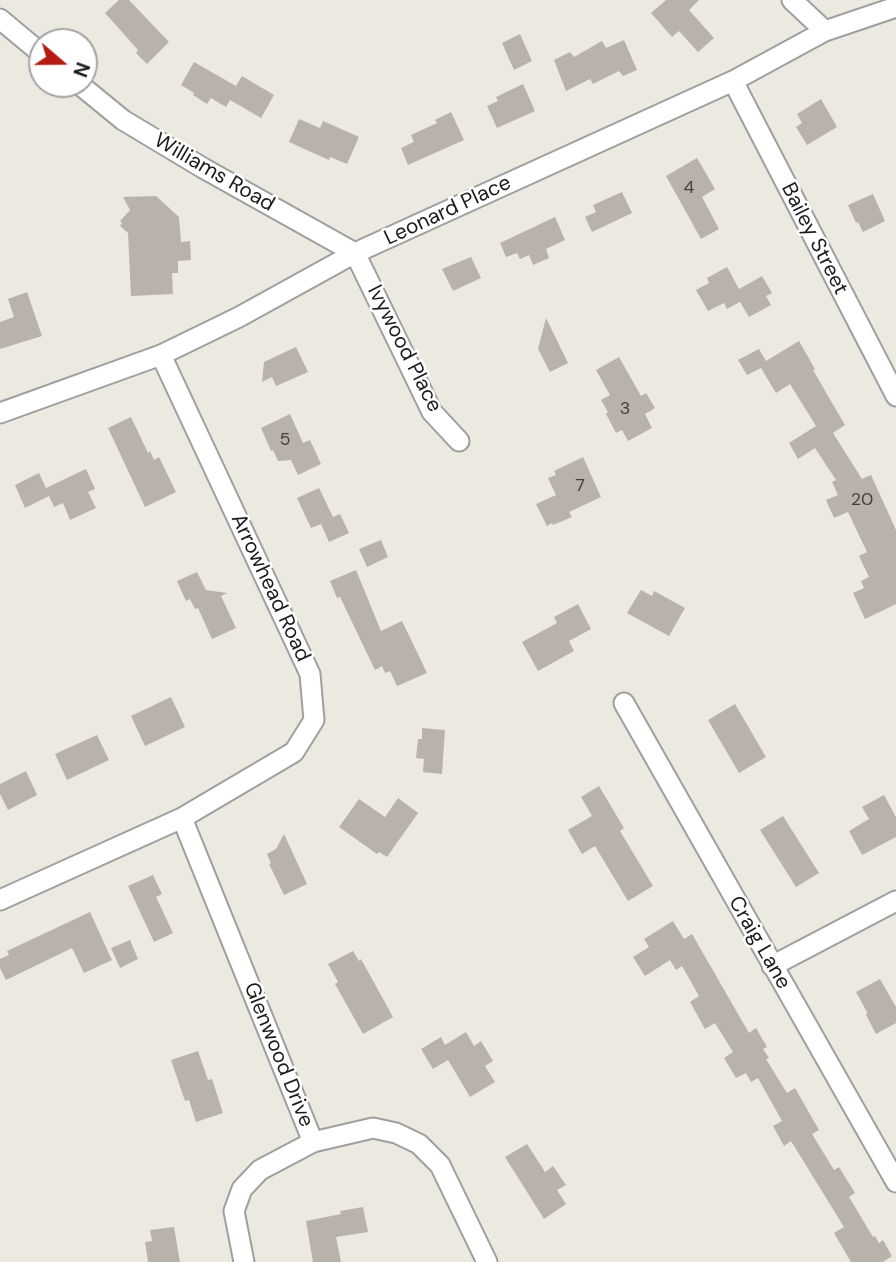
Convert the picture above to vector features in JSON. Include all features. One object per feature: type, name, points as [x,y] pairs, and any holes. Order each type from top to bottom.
[{"type":"street","points":[[792,0],[825,31]]},
{"type":"street","name":"Leonard Place","points":[[0,413],[161,355],[239,317],[355,253],[733,81],[825,31],[896,7]]},
{"type":"street","points":[[0,19],[28,42]]},
{"type":"street","name":"Bailey Street","points":[[733,81],[896,396]]},
{"type":"street","name":"Williams Road","points":[[96,98],[123,120],[203,168],[355,253]]},
{"type":"street","name":"Ivywood Place","points":[[355,253],[432,412],[459,441]]},
{"type":"street","name":"Arrowhead Road","points":[[0,900],[182,818],[294,752],[314,720],[310,674],[161,355]]},
{"type":"street","name":"Craig Lane","points":[[624,703],[896,1182]]},
{"type":"street","name":"Glenwood Drive","points":[[182,818],[313,1142],[260,1170],[242,1189],[234,1211],[244,1262]]},
{"type":"street","points":[[772,966],[896,901]]},
{"type":"street","points":[[313,1142],[373,1128],[396,1133],[419,1144],[440,1165],[487,1262]]},
{"type":"building","points":[[119,0],[129,0],[169,42],[147,64],[105,13]]},
{"type":"building","points":[[666,0],[699,0],[689,10],[714,38],[698,52],[679,31],[672,37],[651,13]]},
{"type":"building","points":[[520,34],[532,61],[514,70],[502,43]]},
{"type":"building","points":[[624,40],[637,70],[623,76],[619,71],[593,84],[590,79],[566,91],[554,60],[570,52],[574,57],[602,41],[606,48]]},
{"type":"building","points":[[194,62],[236,86],[242,76],[274,95],[261,118],[230,100],[226,107],[211,98],[207,104],[181,85]]},
{"type":"building","points":[[523,84],[535,111],[497,128],[487,106],[498,101],[496,97]]},
{"type":"building","points":[[821,99],[837,127],[807,145],[796,127],[802,123],[797,114]]},
{"type":"building","points":[[451,112],[464,140],[408,165],[401,148],[414,142],[411,135],[437,123],[435,120]]},
{"type":"building","points":[[299,119],[320,128],[323,121],[359,137],[347,164],[330,157],[329,160],[289,142]]},
{"type":"building","points":[[697,158],[715,189],[702,197],[719,229],[701,239],[666,176]]},
{"type":"building","points":[[622,192],[632,213],[592,232],[585,217],[596,212],[593,205]]},
{"type":"building","points":[[873,194],[885,221],[863,232],[848,205]]},
{"type":"building","points":[[156,196],[179,217],[181,242],[190,241],[191,260],[178,261],[178,273],[172,273],[173,294],[131,296],[128,233],[120,226],[120,221],[130,210],[123,197]]},
{"type":"building","points":[[555,217],[565,240],[546,249],[549,258],[533,265],[529,255],[520,259],[517,253],[506,257],[500,243]]},
{"type":"building","points":[[471,257],[481,278],[453,291],[442,269]]},
{"type":"building","points":[[727,267],[739,289],[762,276],[772,293],[766,296],[771,305],[749,317],[740,302],[727,309],[724,303],[708,311],[696,290],[709,283],[707,278]]},
{"type":"building","points":[[27,292],[42,336],[0,349],[0,322],[14,317],[8,299]]},
{"type":"building","points":[[546,318],[568,363],[550,372],[538,349]]},
{"type":"building","points":[[799,341],[845,425],[833,433],[862,479],[871,475],[896,530],[896,604],[865,619],[853,593],[864,588],[861,581],[869,577],[859,556],[867,552],[848,512],[834,518],[826,500],[838,495],[832,482],[836,480],[815,448],[798,459],[789,443],[816,426],[790,384],[776,393],[761,368],[747,375],[738,360],[759,349],[766,361]]},
{"type":"building","points":[[296,347],[308,372],[276,386],[272,377],[262,382],[264,362]]},
{"type":"building","points":[[619,357],[641,396],[646,393],[655,408],[645,414],[652,428],[628,441],[622,430],[616,433],[606,414],[608,412],[601,400],[610,395],[596,370]]},
{"type":"building","points":[[290,414],[303,443],[310,440],[321,464],[298,475],[291,460],[278,461],[261,428]]},
{"type":"building","points":[[131,417],[148,453],[150,451],[154,460],[159,457],[176,492],[145,507],[108,428]]},
{"type":"building","points":[[583,457],[601,497],[569,512],[572,517],[547,526],[536,504],[556,495],[548,478],[556,475],[554,471]]},
{"type":"building","points":[[86,469],[95,489],[88,492],[96,508],[70,520],[63,503],[54,507],[49,496],[25,508],[15,485],[39,473],[46,488]]},
{"type":"building","points":[[319,488],[333,517],[340,514],[349,533],[329,542],[321,524],[311,528],[297,498]]},
{"type":"building","points":[[381,540],[388,557],[367,567],[359,549]]},
{"type":"building","points":[[356,570],[381,631],[402,621],[427,673],[397,686],[390,671],[385,673],[382,666],[375,670],[330,581]]},
{"type":"building","points":[[197,572],[206,590],[227,593],[221,596],[236,628],[212,639],[198,608],[195,609],[190,599],[186,601],[177,581]]},
{"type":"building","points":[[641,590],[652,596],[654,591],[685,608],[669,636],[627,613]]},
{"type":"building","points":[[578,604],[591,629],[569,641],[574,651],[538,671],[522,642],[557,623],[554,617]]},
{"type":"building","points":[[171,697],[185,727],[145,746],[131,716]]},
{"type":"building","points":[[735,704],[766,757],[739,773],[708,720]]},
{"type":"building","points":[[422,728],[445,730],[442,774],[423,772],[424,759],[416,758],[418,739],[422,739]]},
{"type":"building","points":[[97,735],[109,760],[67,780],[55,754]]},
{"type":"building","points":[[26,771],[37,795],[8,810],[0,794],[0,784]]},
{"type":"building","points":[[599,786],[624,828],[620,831],[653,886],[628,901],[595,846],[582,854],[568,830],[592,816],[581,797]]},
{"type":"building","points":[[884,795],[896,817],[896,837],[862,855],[849,831],[869,819],[862,807]]},
{"type":"building","points":[[398,798],[418,813],[387,857],[379,852],[377,854],[339,827],[359,799],[385,817]]},
{"type":"building","points":[[783,816],[819,873],[796,887],[760,830]]},
{"type":"building","points":[[284,834],[307,884],[284,895],[267,854],[276,849]]},
{"type":"building","points":[[153,875],[162,894],[156,897],[173,933],[154,942],[128,886]]},
{"type":"building","points":[[90,912],[112,960],[84,973],[72,948],[6,980],[0,968],[0,959],[9,955],[7,951]]},
{"type":"building","points":[[673,921],[684,939],[692,934],[749,1033],[756,1028],[767,1047],[763,1049],[769,1058],[766,1059],[787,1093],[795,1088],[819,1130],[812,1134],[834,1170],[839,1167],[855,1193],[849,1197],[873,1237],[875,1236],[879,1243],[883,1240],[892,1256],[883,1262],[851,1262],[834,1233],[844,1227],[791,1141],[784,1146],[773,1126],[782,1121],[758,1078],[751,1082],[746,1073],[736,1078],[724,1058],[733,1052],[715,1023],[705,1029],[690,1002],[699,996],[682,966],[676,970],[670,960],[645,976],[633,957],[649,947],[644,939]]},
{"type":"building","points":[[130,940],[138,959],[120,968],[111,948]]},
{"type":"building","points":[[353,951],[359,961],[361,959],[393,1017],[363,1034],[335,984],[338,982],[328,964]]},
{"type":"building","points":[[880,979],[896,1007],[896,1023],[876,1034],[856,992]]},
{"type":"building","points":[[466,1032],[474,1046],[481,1041],[493,1061],[485,1066],[495,1082],[470,1097],[448,1060],[433,1069],[421,1049],[441,1037],[445,1045]]},
{"type":"building","points":[[198,1051],[208,1080],[212,1079],[223,1113],[196,1122],[189,1100],[185,1101],[171,1060]]},
{"type":"building","points":[[527,1144],[545,1172],[553,1166],[566,1185],[557,1190],[566,1204],[544,1219],[505,1157]]},
{"type":"building","points":[[363,1207],[368,1232],[336,1237],[341,1262],[313,1262],[306,1221]]},
{"type":"building","points":[[174,1227],[180,1262],[148,1262],[145,1242],[152,1241],[150,1230]]}]
